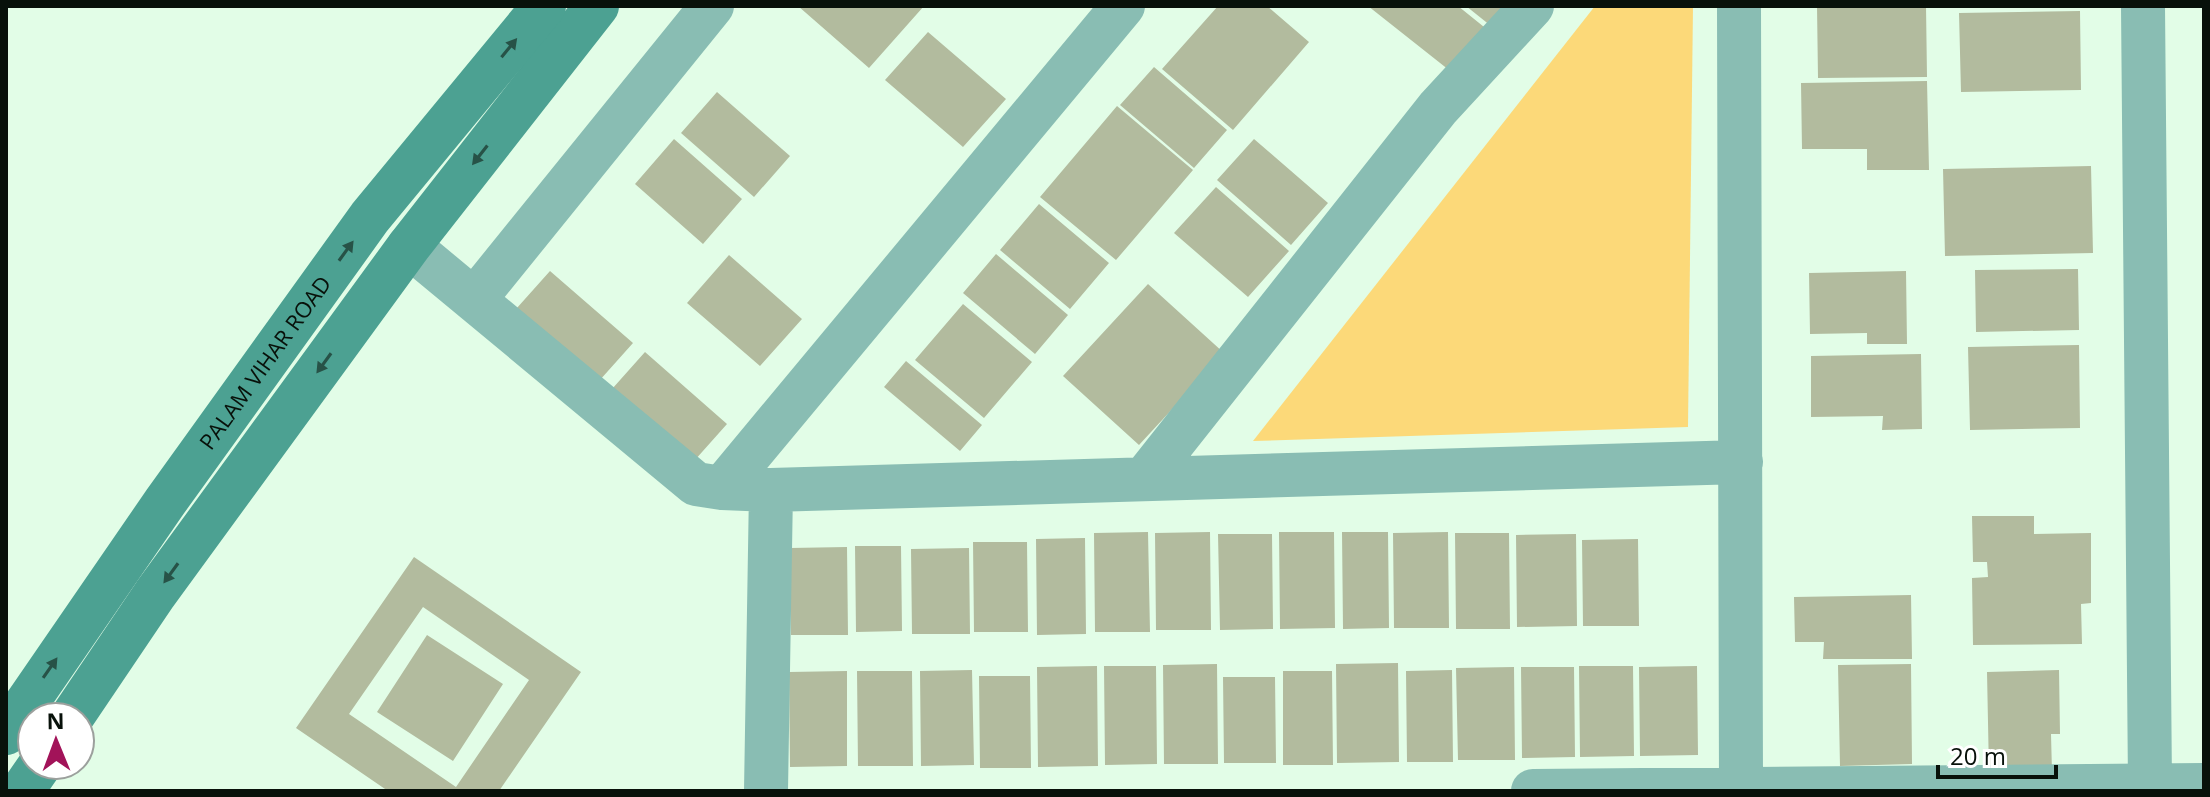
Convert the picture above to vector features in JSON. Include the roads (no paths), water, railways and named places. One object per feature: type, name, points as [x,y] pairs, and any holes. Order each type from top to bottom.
[{"type":"street","name":"PALAM VIHAR ROAD","points":[[6,733],[165,502],[370,217],[544,6]]},
{"type":"street","points":[[83,701],[155,594],[409,246],[597,6]]},
{"type":"street","points":[[474,300],[712,6]]},
{"type":"street","points":[[722,488],[1123,6]]},
{"type":"street","points":[[1145,478],[1438,108],[1532,6]]},
{"type":"street","points":[[1739,6],[1741,788]]},
{"type":"street","points":[[2143,6],[2150,786]]},
{"type":"street","points":[[409,246],[696,484],[771,490],[1741,462]]},
{"type":"street","points":[[766,791],[771,490]]},
{"type":"street","points":[[1533,791],[2204,785]]}]
